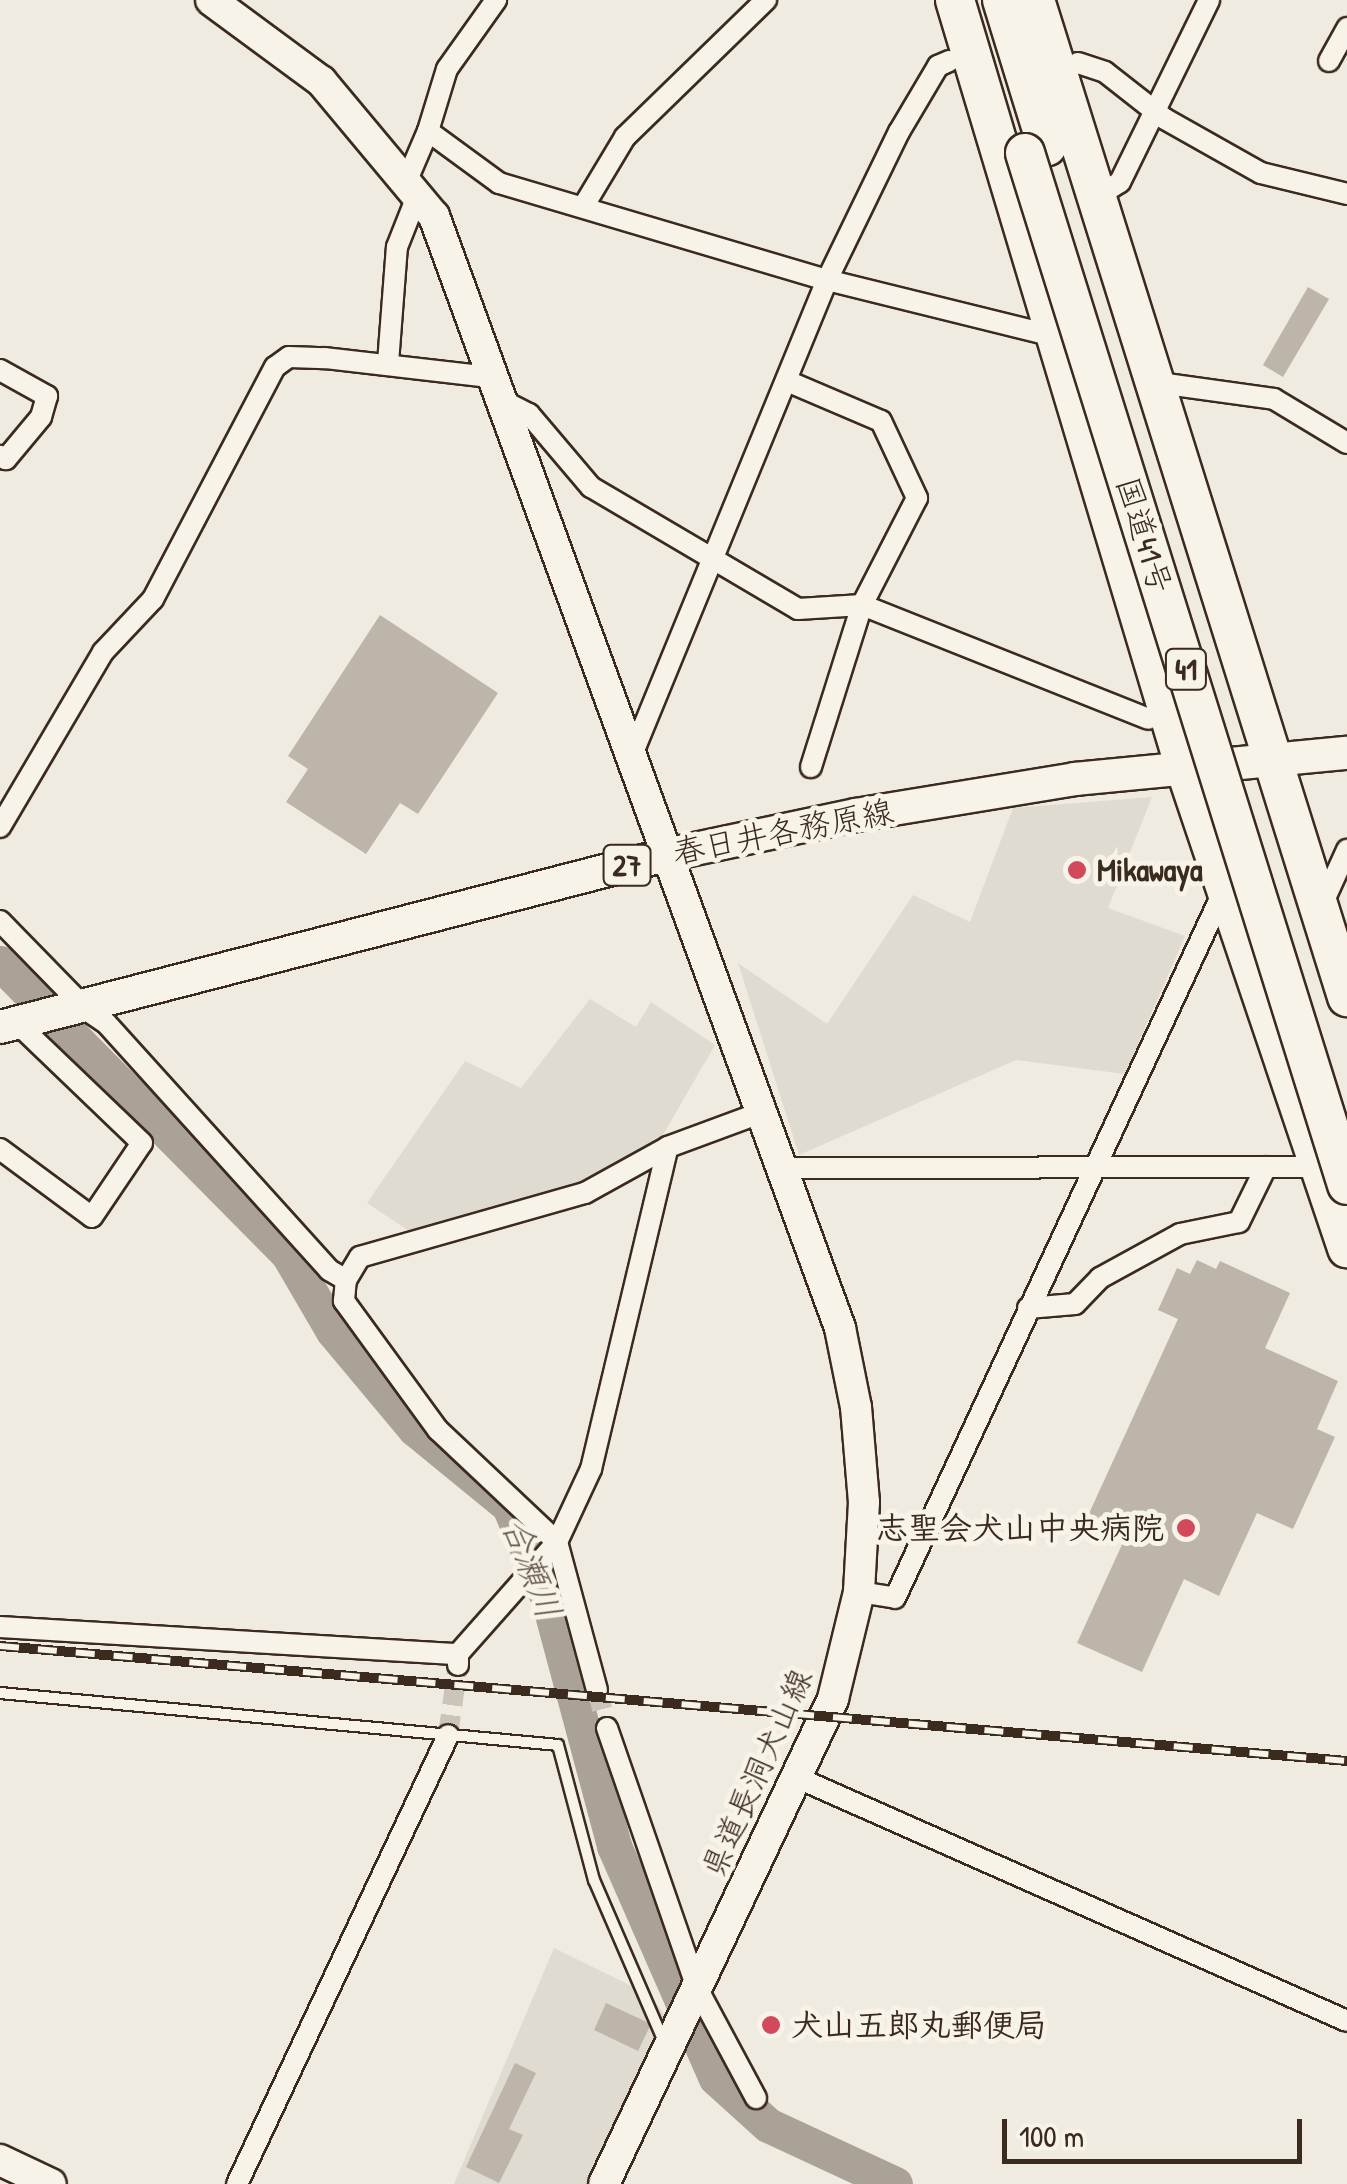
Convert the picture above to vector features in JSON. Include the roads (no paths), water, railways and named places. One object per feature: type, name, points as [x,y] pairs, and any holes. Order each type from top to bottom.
[{"type":"highway","points":[[955,0],[1185,768],[1339,1174],[1347,1248]]},
{"type":"highway","name":"国道41号","points":[[978,0],[1036,150],[1347,1099]]},
{"type":"highway","name":"国道41号","points":[[1002,0],[1036,150],[1339,1174]]},
{"type":"highway","name":"41","points":[[1035,0],[1152,382],[1275,759]]},
{"type":"highway","points":[[1275,759],[1347,997]]},
{"type":"main road","name":"県道長洞犬山線","points":[[211,0],[321,81],[412,187],[442,234],[840,1328],[856,1407],[864,1502],[860,1592],[833,1699],[604,2184]]},
{"type":"main road","name":"春日井各務原線","points":[[8,1024],[666,855],[874,812],[1185,768],[1347,753]]},
{"type":"main road","points":[[0,2160],[51,2184]]},
{"type":"street","points":[[388,362],[397,247],[428,130],[447,69],[496,0]]},
{"type":"street","points":[[583,207],[624,137],[766,0]]},
{"type":"street","points":[[1096,198],[1120,182],[1153,108],[1210,0]]},
{"type":"street","points":[[1328,61],[1347,28]]},
{"type":"street","points":[[632,756],[716,560],[827,280],[899,132],[938,66],[950,61]]},
{"type":"street","points":[[1078,63],[1105,72],[1153,108],[1261,173],[1345,191]]},
{"type":"street","points":[[428,130],[500,183],[827,280],[1058,337]]},
{"type":"street","points":[[0,826],[103,652],[153,600],[275,367],[288,357],[388,362],[501,390],[529,414],[591,486],[798,609],[862,605],[1148,718]]},
{"type":"street","points":[[0,370],[48,396],[41,417],[6,459],[0,456]]},
{"type":"street","points":[[787,380],[881,421],[915,481],[917,498],[862,605],[811,767]]},
{"type":"street","points":[[1152,382],[1274,399],[1347,443]]},
{"type":"street","points":[[1320,910],[1347,850]]},
{"type":"street","points":[[860,1592],[895,1598],[1092,1166],[1218,903],[1232,896]]},
{"type":"street","points":[[0,921],[82,1006],[106,1024],[329,1270],[346,1280]]},
{"type":"street","points":[[0,1149],[92,1216],[142,1143],[8,1024]]},
{"type":"street","points":[[597,1690],[557,1542],[438,1430],[344,1300],[346,1280],[360,1257],[519,1217],[585,1193],[668,1147],[760,1113]]},
{"type":"street","points":[[0,1626],[458,1659],[557,1542],[592,1469],[668,1147]]},
{"type":"street","points":[[1028,1308],[1075,1304],[1100,1278],[1180,1234],[1240,1222],[1266,1167]]},
{"type":"street","points":[[782,1168],[1266,1167],[1339,1174]]},
{"type":"street","points":[[607,1728],[697,1988],[756,2098]]},
{"type":"street","points":[[237,2184],[448,1735]]},
{"type":"street","points":[[798,1778],[1347,2021]]},
{"type":"lane","points":[[0,1693],[558,1745],[594,1880],[668,2050]]},
{"type":"waterway","name":"合瀬川","points":[[0,963],[288,1254],[333,1331],[415,1429],[509,1506],[548,1599],[614,1846],[716,2078],[768,2125],[895,2184]]},
{"type":"tunnel","points":[[448,1735],[458,1665]]},
{"type":"tunnel","points":[[597,1690],[607,1728]]},
{"type":"railway","points":[[0,1646],[1347,1761]]},
{"type":"place","name":"Mikawaya","points":[[1077,870]]},
{"type":"place","name":"志聖会犬山中央病院","points":[[1186,1528]]},
{"type":"place","name":"犬山五郎丸郵便局","points":[[771,2025]]}]
